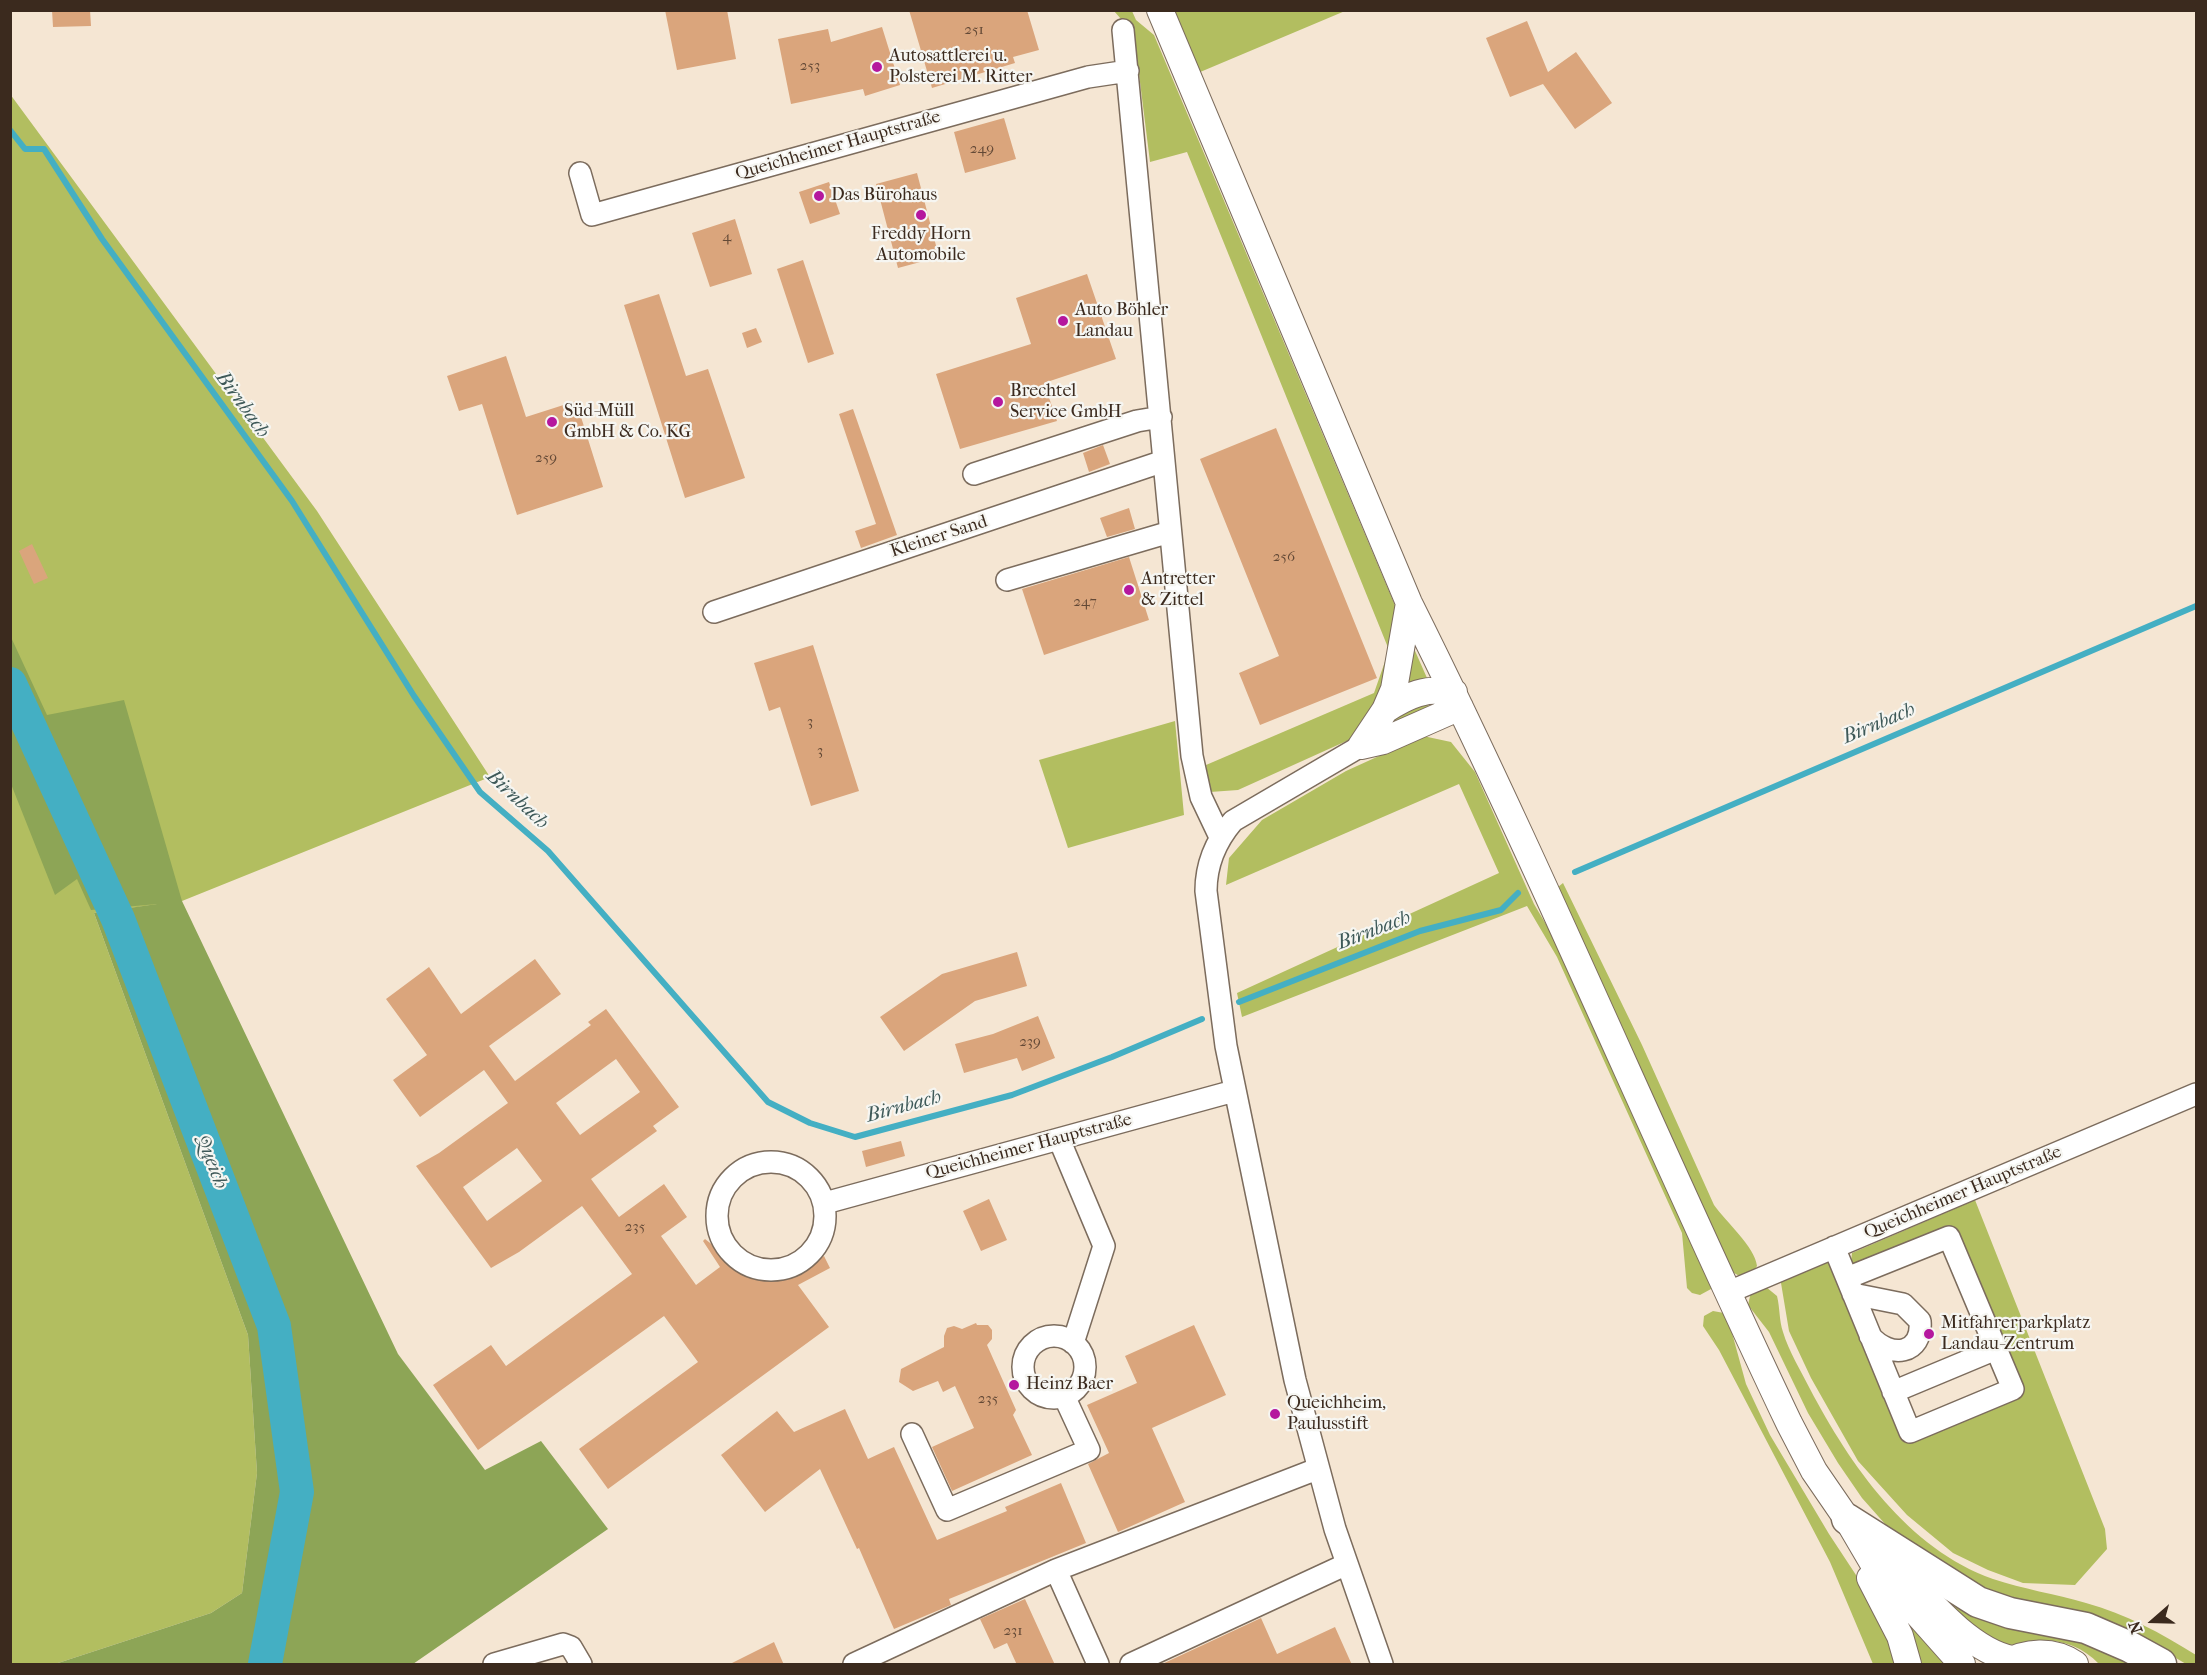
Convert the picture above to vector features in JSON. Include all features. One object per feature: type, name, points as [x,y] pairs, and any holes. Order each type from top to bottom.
[{"type":"highway","points":[[1847,1519],[1978,1602],[2010,1613],[2086,1628],[2130,1647],[2161,1665]]},
{"type":"main road","points":[[1160,10],[1409,603],[1598,1001],[1728,1292],[1800,1446],[1879,1572],[1962,1665]]},
{"type":"main road","points":[[1361,746],[1385,710],[1399,672],[1409,603]]},
{"type":"main road","points":[[1385,710],[1418,692],[1430,690],[1457,700]]},
{"type":"main road","points":[[1361,746],[1383,741],[1457,700]]},
{"type":"main road","points":[[1847,1519],[1968,1637],[1990,1653],[2008,1662],[2041,1653],[2055,1655],[2075,1665]]},
{"type":"main road","points":[[1847,1519],[1873,1588],[1900,1636],[1908,1665]]},
{"type":"street","points":[[1123,30],[1192,756],[1201,797],[1220,837]]},
{"type":"street","name":"Queichheimer Hauptstraße","points":[[580,173],[591,215],[1088,77],[1128,71]]},
{"type":"street","points":[[974,474],[1137,421],[1161,417]]},
{"type":"street","name":"Kleiner Sand","points":[[714,612],[1164,461]]},
{"type":"street","points":[[1007,580],[1170,532]]},
{"type":"street","points":[[1361,746],[1240,815],[1220,837],[1207,871],[1206,891],[1217,988],[1234,1091],[1295,1380],[1317,1469],[1382,1665]]},
{"type":"street","name":"Queichheimer Hauptstraße","points":[[825,1203],[1234,1091]]},
{"type":"street","name":"Queichheimer Hauptstraße","points":[[1728,1292],[2196,1094]]},
{"type":"street","points":[[1059,1139],[1104,1246],[1073,1343]]},
{"type":"street","points":[[774,1161],[791,1165],[806,1174],[818,1187],[825,1203],[826,1220],[814,1251],[801,1263],[784,1270],[767,1271],[750,1267],[728,1249],[720,1236],[717,1207],[724,1188],[737,1173],[754,1164],[774,1161]]},
{"type":"street","points":[[1834,1247],[1869,1335],[1910,1432],[2013,1389],[1949,1237],[1850,1286]]},
{"type":"street","points":[[1850,1286],[1903,1304],[1920,1321],[1921,1331],[1917,1339],[1908,1348],[1897,1352],[1886,1350],[1869,1335]]},
{"type":"street","points":[[1053,1336],[1073,1343],[1080,1350],[1085,1369],[1078,1388],[1064,1396],[1051,1398],[1033,1390],[1027,1383],[1023,1362],[1034,1344],[1043,1338],[1053,1336]]},
{"type":"street","points":[[1893,1392],[1996,1349]]},
{"type":"street","points":[[912,1434],[947,1510],[1089,1450],[1064,1396]]},
{"type":"street","points":[[854,1665],[931,1626],[1056,1570],[1317,1469]]},
{"type":"street","points":[[1131,1665],[1347,1564]]},
{"type":"street","points":[[1056,1570],[1098,1665]]},
{"type":"street","points":[[494,1665],[563,1644],[572,1647],[581,1665]]},
{"type":"green space","points":[[1114,11],[1132,11],[1136,20],[1154,35],[1405,629],[1389,689],[1351,739],[1238,790],[1210,792],[1206,765],[1374,693],[1389,650],[1187,152],[1150,162],[1134,34]]},
{"type":"green space","points":[[1159,11],[1345,11],[1186,78]]},
{"type":"green space","points":[[10,94],[317,511],[490,777],[182,901],[94,913],[248,1335],[257,1473],[242,1593],[211,1613],[55,1664],[10,1664]]},
{"type":"green space","points":[[10,635],[47,715],[124,700],[182,901],[398,1354],[485,1470],[541,1441],[608,1529],[413,1664],[55,1664],[211,1613],[242,1593],[257,1473],[248,1335],[94,913],[157,904],[91,910],[77,879],[55,895],[11,784]]},
{"type":"green space","points":[[1412,644],[1427,678],[1405,689]]},
{"type":"green space","points":[[1429,700],[1429,705],[1418,714],[1383,726],[1404,710]]},
{"type":"green space","points":[[1175,721],[1184,815],[1068,848],[1039,760]]},
{"type":"green space","points":[[1423,736],[1451,742],[1475,772],[1534,904],[1567,960],[1712,1283],[1711,1289],[1700,1295],[1692,1293],[1687,1288],[1682,1233],[1557,957],[1527,906],[1242,1017],[1237,993],[1499,873],[1459,784],[1226,885],[1229,858],[1262,820],[1346,771]]},
{"type":"green space","points":[[1563,883],[1642,1045],[1714,1205],[1746,1243],[1755,1259],[1757,1266],[1752,1273],[1743,1278],[1727,1269],[1558,887]]},
{"type":"green space","points":[[1975,1200],[2105,1529],[2107,1549],[2075,1585],[2023,1583],[1988,1570],[1953,1553],[1907,1515],[1858,1461],[1811,1378],[1789,1331],[1779,1271],[1834,1247],[1907,1438],[2019,1392],[1951,1229],[1850,1271],[1852,1253]]},
{"type":"green space","points":[[1766,1287],[1777,1296],[1786,1339],[1795,1361],[1826,1418],[1863,1475],[1908,1526],[1934,1547],[1962,1565],[1993,1579],[2101,1607],[2129,1618],[2196,1655],[2196,1664],[2186,1664],[2139,1636],[1999,1598],[1913,1549],[1886,1525],[1862,1498],[1808,1413],[1769,1332],[1748,1305],[1751,1292]]},
{"type":"green space","points":[[1713,1311],[1724,1313],[1729,1322],[1746,1384],[1770,1435],[1829,1534],[1881,1613],[1897,1664],[1873,1664],[1830,1562],[1719,1350],[1703,1326],[1704,1316]]},
{"type":"green space","points":[[1933,1589],[2076,1636],[2144,1664],[2099,1664],[2084,1652],[2059,1642],[2041,1640],[2013,1645],[2003,1644],[1974,1627]]},
{"type":"green space","points":[[1909,1621],[1955,1664],[1922,1664]]},
{"type":"building","points":[[52,10],[90,10],[91,26],[53,27]]},
{"type":"building","points":[[665,10],[727,10],[736,59],[677,70]]},
{"type":"building","points":[[909,10],[1027,10],[1039,50],[1013,57],[1015,63],[932,88]]},
{"type":"building","points":[[1527,21],[1548,72],[1576,52],[1612,103],[1575,129],[1543,84],[1510,97],[1486,38]]},
{"type":"building","points":[[882,27],[900,85],[865,96],[863,89],[791,104],[778,39],[828,29],[831,42]]},
{"type":"building","points":[[1004,118],[1016,159],[965,173],[954,132]]},
{"type":"building","points":[[917,173],[939,257],[898,268],[876,184]]},
{"type":"building","points":[[829,182],[840,214],[810,224],[799,192]]},
{"type":"building","points":[[735,219],[752,274],[710,287],[692,233]]},
{"type":"building","points":[[803,260],[834,354],[808,363],[777,269]]},
{"type":"building","points":[[1087,274],[1116,359],[1044,383],[1057,421],[960,449],[936,374],[1031,344],[1016,298]]},
{"type":"building","points":[[659,294],[686,376],[708,369],[745,478],[685,498],[624,305]]},
{"type":"building","points":[[756,328],[762,342],[747,348],[742,333]]},
{"type":"building","points":[[506,356],[526,417],[576,401],[603,487],[517,515],[482,404],[459,411],[447,376]]},
{"type":"building","points":[[853,409],[897,535],[861,548],[855,531],[876,524],[839,414]]},
{"type":"building","points":[[1276,428],[1377,678],[1260,725],[1239,673],[1279,656],[1200,459]]},
{"type":"building","points":[[1103,445],[1110,464],[1089,472],[1083,453]]},
{"type":"building","points":[[1129,508],[1135,529],[1107,537],[1100,518]]},
{"type":"building","points":[[32,544],[48,578],[34,584],[19,551]]},
{"type":"building","points":[[1129,557],[1149,620],[1044,655],[1022,589]]},
{"type":"building","points":[[813,645],[859,791],[811,806],[780,707],[769,711],[754,663]]},
{"type":"building","points":[[1017,952],[1027,986],[975,1001],[904,1051],[880,1017],[942,974]]},
{"type":"building","points":[[535,959],[561,994],[489,1046],[515,1081],[591,1025],[588,1022],[606,1009],[679,1107],[653,1126],[657,1131],[591,1179],[619,1217],[664,1184],[687,1217],[661,1236],[696,1285],[720,1267],[703,1241],[705,1239],[742,1268],[757,1276],[788,1274],[824,1256],[830,1268],[798,1285],[829,1327],[608,1489],[579,1449],[698,1362],[664,1316],[478,1450],[433,1385],[491,1345],[506,1366],[632,1274],[582,1206],[519,1252],[491,1268],[416,1166],[439,1153],[508,1103],[484,1070],[420,1117],[393,1080],[427,1055],[386,999],[429,967],[461,1014]],"holes":[[[616,1059],[640,1092],[580,1135],[556,1103]],[[517,1148],[542,1181],[487,1221],[463,1187]]]},
{"type":"building","points":[[1038,1016],[1055,1058],[1022,1071],[1017,1058],[964,1073],[955,1044],[993,1034]]},
{"type":"building","points":[[901,1141],[905,1156],[866,1167],[862,1151]]},
{"type":"building","points":[[989,1199],[1007,1240],[981,1251],[963,1211]]},
{"type":"building","points":[[976,1323],[977,1325],[988,1325],[992,1330],[992,1339],[987,1345],[1016,1410],[1013,1415],[1032,1455],[952,1491],[932,1447],[974,1428],[955,1386],[943,1392],[938,1381],[913,1391],[899,1382],[901,1369],[944,1347],[947,1328],[954,1326],[962,1329]]},
{"type":"building","points":[[1194,1325],[1226,1395],[1152,1428],[1185,1502],[1118,1532],[1088,1464],[1109,1453],[1087,1405],[1137,1383],[1125,1356]]},
{"type":"building","points":[[845,1409],[868,1459],[894,1447],[937,1540],[1007,1511],[1005,1507],[1061,1483],[1086,1543],[949,1599],[951,1605],[894,1629],[859,1548],[857,1549],[820,1469],[765,1512],[721,1455],[777,1411],[794,1432]]},
{"type":"building","points":[[1025,1599],[1055,1665],[1017,1665],[1007,1643],[994,1649],[980,1619]]},
{"type":"building","points":[[1261,1618],[1277,1654],[1335,1627],[1352,1665],[1160,1665]]},
{"type":"building","points":[[774,1642],[784,1665],[728,1665]]},
{"type":"waterway","name":"Birnbach","points":[[10,130],[25,149],[44,149],[102,239],[292,501],[414,696],[480,792],[548,851],[768,1102],[810,1123],[855,1137],[1012,1095],[1112,1057],[1202,1019]]},
{"type":"waterway","name":"Birnbach","points":[[1575,872],[2196,606]]},
{"type":"waterway","name":"Queich","points":[[10,684],[118,919],[274,1326],[297,1492],[265,1664]]},
{"type":"waterway","name":"Birnbach","points":[[1239,1002],[1420,931],[1501,910],[1518,893]]},
{"type":"place","name":"Autosattlerei u. Polsterei M. Ritter","points":[[877,67]]},
{"type":"place","name":"Das Bürohaus","points":[[819,196]]},
{"type":"place","name":"Freddy Horn Automobile","points":[[921,215]]},
{"type":"place","name":"Auto Böhler Landau","points":[[1063,321]]},
{"type":"place","name":"Brechtel Service GmbH","points":[[998,402]]},
{"type":"place","name":"Süd-Müll GmbH & Co. KG","points":[[552,422]]},
{"type":"place","name":"Antretter & Zittel","points":[[1129,590]]},
{"type":"place","name":"Mitfahrerparkplatz Landau-Zentrum","points":[[1929,1334]]},
{"type":"place","name":"Heinz Baer","points":[[1014,1385]]},
{"type":"place","name":"Queichheim, Paulusstift","points":[[1275,1414]]}]
